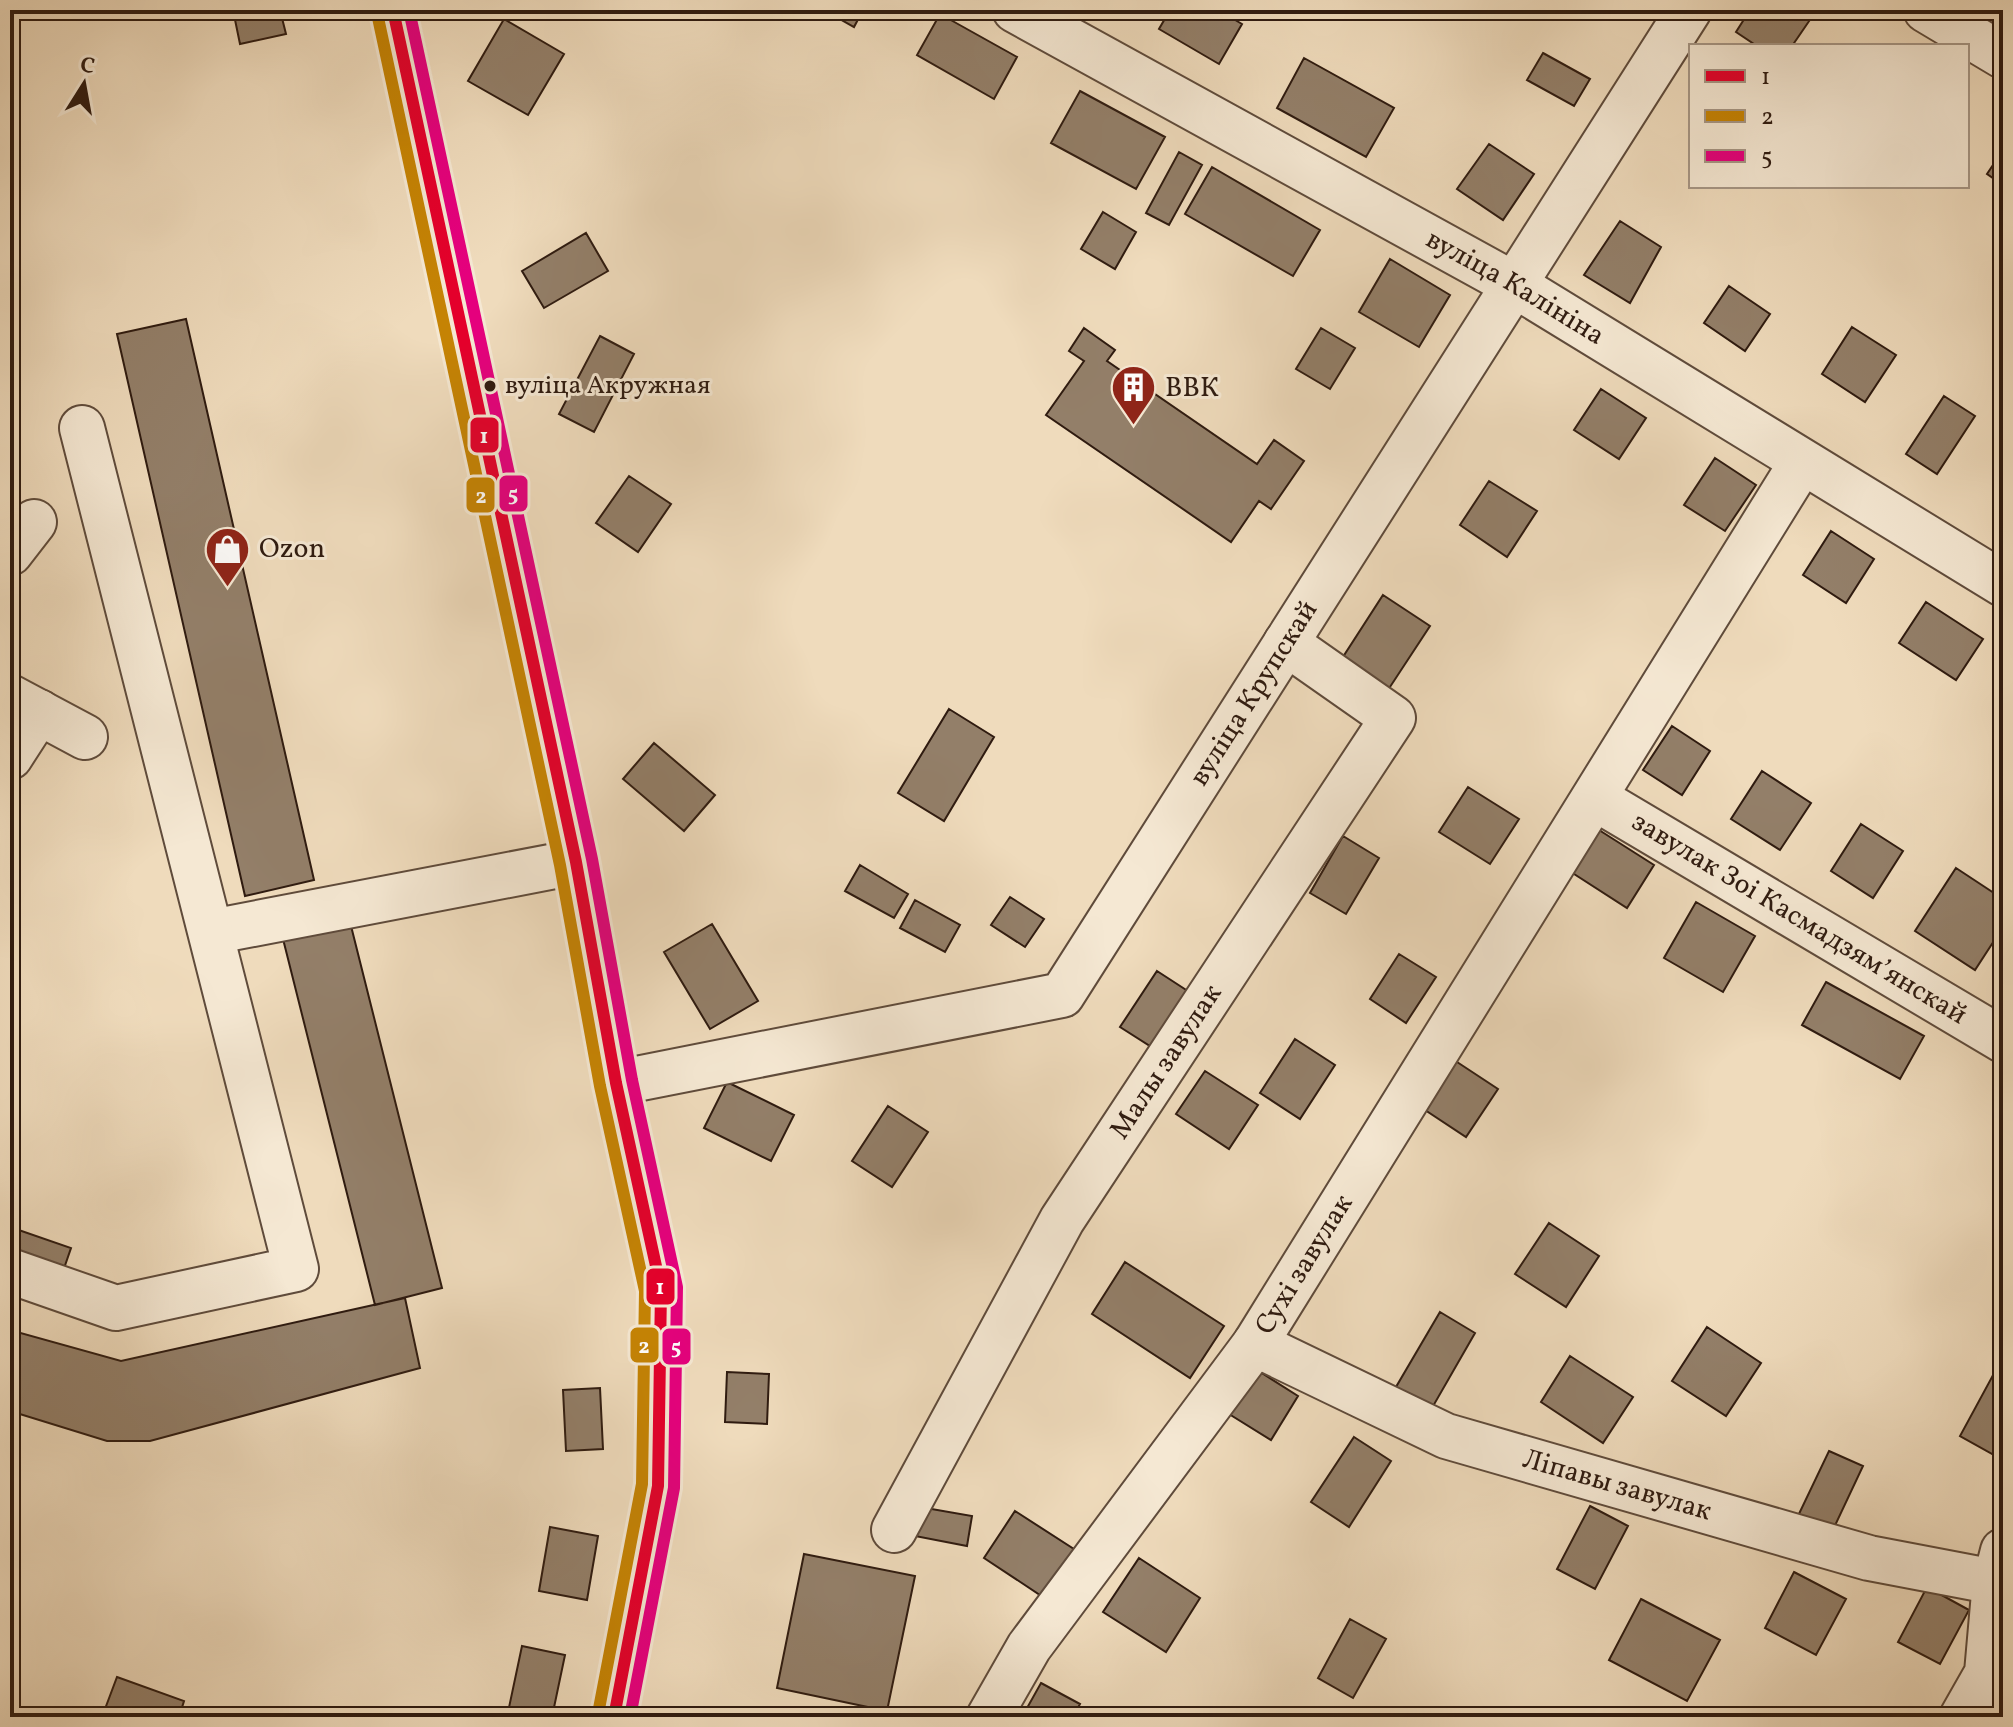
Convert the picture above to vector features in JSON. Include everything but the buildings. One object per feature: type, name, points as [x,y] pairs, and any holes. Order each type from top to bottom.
[{"type":"main road","points":[[393,10],[576,862],[616,1083],[661,1289],[658,1486],[614,1717]]},
{"type":"street","name":"вуліца Калініна","points":[[1015,10],[1513,284],[2003,584]]},
{"type":"street","name":"вуліца Крупскай","points":[[616,1083],[1062,995],[1689,10]]},
{"type":"street","points":[[1926,10],[2003,56]]},
{"type":"street","points":[[10,1271],[116,1308],[296,1269],[82,428]]},
{"type":"street","name":"Сухі завулак","points":[[989,1717],[1029,1647],[1255,1344],[1802,462]]},
{"type":"street","name":"Малы завулак","points":[[894,1530],[1062,1220],[1393,718],[1286,643]]},
{"type":"street","points":[[10,757],[24,705],[85,737]]},
{"type":"street","name":"завулак Зоі Касмадзямʼянскай","points":[[1595,798],[2003,1040]]},
{"type":"street","points":[[211,932],[576,862]]},
{"type":"street","name":"Ліпавы завулак","points":[[1255,1344],[1446,1436],[1869,1558],[1999,1566]]},
{"type":"street","points":[[1962,1717],[1987,1673],[1999,1566]]},
{"type":"transit line","name":"1","points":[[393,10],[576,862],[616,1083],[661,1289],[658,1486],[614,1717]]},
{"type":"transit line","name":"5","points":[[409,10],[592,859],[632,1080],[677,1287],[674,1488],[630,1717]]},
{"type":"transit line","name":"2","points":[[377,13],[560,865],[600,1086],[645,1291],[642,1484],[598,1714]]},
{"type":"place","name":"вуліца Акружная","points":[[490,386]]},
{"type":"place","name":"ВВК","points":[[1134,427]]},
{"type":"place","name":"Ozon","points":[[228,588]]}]
